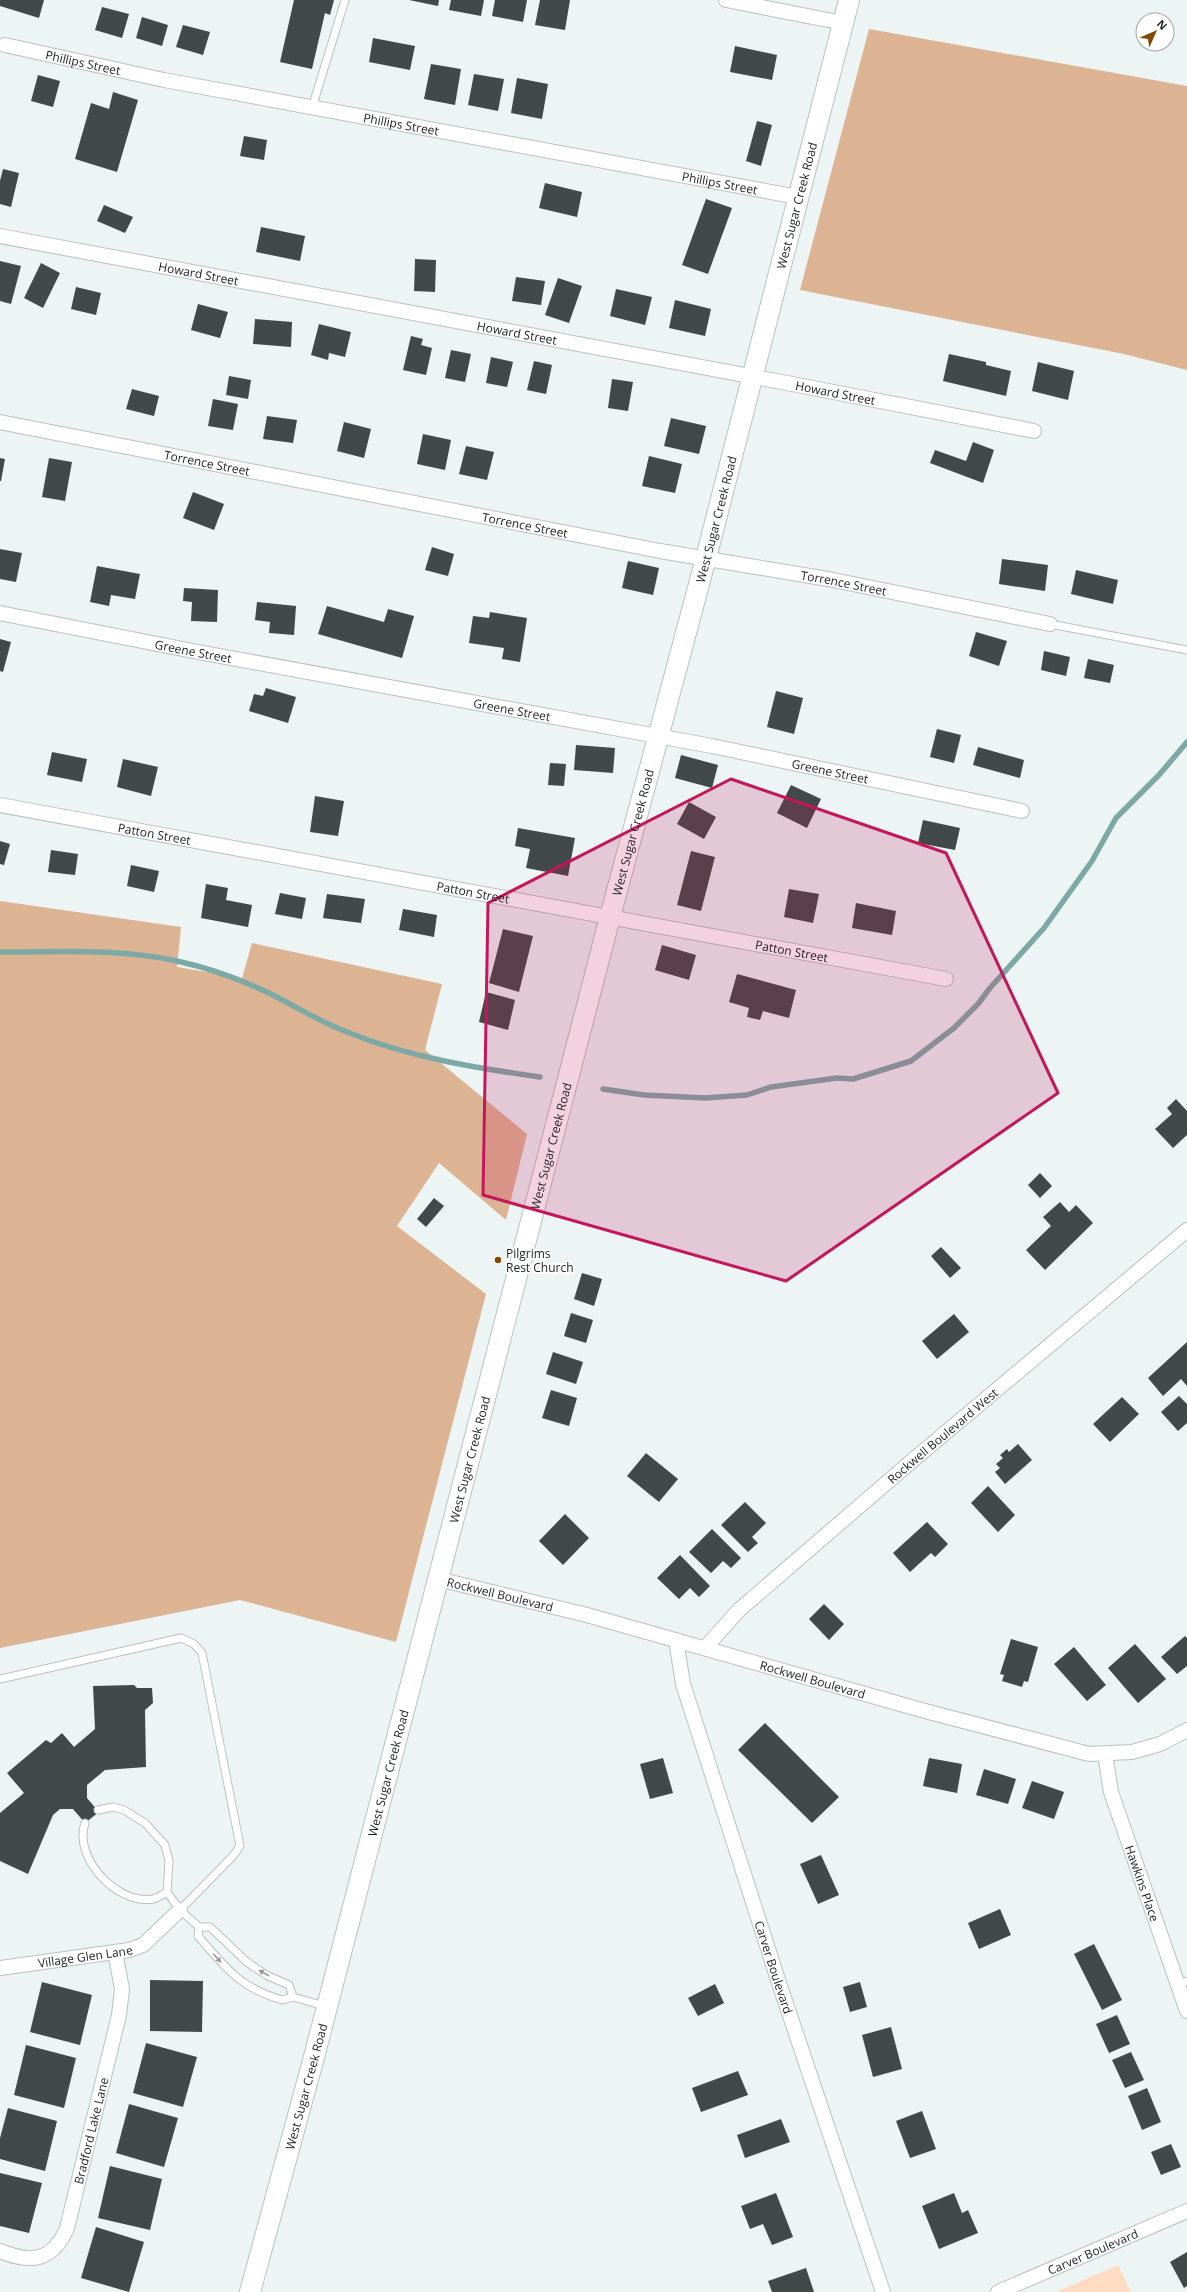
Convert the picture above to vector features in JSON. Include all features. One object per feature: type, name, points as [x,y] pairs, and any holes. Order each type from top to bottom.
[{"type":"main road","name":"West Sugar Creek Road","points":[[250,2292],[327,2007],[610,917],[706,558],[751,377],[850,0]]},
{"type":"street","points":[[726,0],[844,23]]},
{"type":"street","name":"Phillips Street","points":[[5,45],[164,80],[798,198]]},
{"type":"street","name":"Howard Street","points":[[0,236],[1034,431]]},
{"type":"street","name":"Torrence Street","points":[[0,422],[660,551],[828,579],[1050,624]]},
{"type":"street","name":"Greene Street","points":[[0,613],[198,652],[658,736],[1022,811]]},
{"type":"street","name":"Patton Street","points":[[0,806],[946,980]]},
{"type":"street","name":"Rockwell Boulevard West","points":[[704,1648],[739,1610],[913,1460],[1187,1230]]},
{"type":"street","name":"Rockwell Boulevard","points":[[438,1579],[587,1615],[933,1713],[1089,1754],[1132,1752],[1160,1744],[1187,1730]]},
{"type":"street","name":"Carver Boulevard","points":[[676,1640],[685,1692],[778,1980],[883,2292]]},
{"type":"street","name":"Hawkins Place","points":[[1105,1754],[1111,1792],[1182,1983],[1187,2011]]},
{"type":"street","name":"Village Glen Lane","points":[[0,1968],[115,1952],[143,1945],[180,1910]]},
{"type":"street","name":"Bradford Lake Lane","points":[[0,2251],[24,2259],[37,2257],[51,2251],[61,2242],[67,2228],[119,2014],[122,1990],[115,1952]]},
{"type":"street","name":"Carver Boulevard","points":[[998,2292],[1187,2211]]},
{"type":"lane","points":[[312,108],[345,0]]},
{"type":"lane","points":[[1050,624],[1187,650]]},
{"type":"lane","points":[[0,1679],[181,1638],[194,1644],[202,1653],[240,1846],[233,1856],[180,1910]]},
{"type":"lane","points":[[98,1810],[113,1807],[124,1810],[145,1823],[165,1845],[169,1861],[168,1892],[180,1910],[199,1926],[210,1927],[247,1962],[266,1975],[289,1985],[293,1996]]},
{"type":"lane","points":[[84,1823],[81,1834],[83,1848],[90,1863],[111,1885],[128,1896],[153,1899],[168,1892]]},
{"type":"lane","points":[[199,1926],[198,1936],[228,1970],[247,1986],[267,1996],[282,2000],[293,1996],[327,2007]]},
{"type":"highlighted area","points":[[731,779],[946,853],[1058,1093],[786,1281],[483,1195],[488,903]]},
{"type":"shaded area","points":[[869,29],[1187,86],[1187,370],[1124,354],[800,290]]},
{"type":"shaded area","points":[[0,901],[181,927],[177,967],[242,978],[252,943],[442,984],[425,1050],[527,1134],[506,1220],[439,1163],[397,1226],[486,1294],[396,1642],[240,1600],[0,1648]]},
{"type":"shaded area","points":[[1118,2265],[1131,2292],[1056,2292]]},
{"type":"building","points":[[0,0],[44,0],[39,18],[0,6]]},
{"type":"building","points":[[294,0],[334,0],[330,15],[325,13],[312,69],[280,62]]},
{"type":"building","points":[[409,0],[439,0],[438,6]]},
{"type":"building","points":[[451,0],[484,0],[481,16],[449,10]]},
{"type":"building","points":[[495,0],[527,0],[523,22],[492,16]]},
{"type":"building","points":[[540,0],[570,0],[565,30],[535,25]]},
{"type":"building","points":[[102,7],[129,14],[122,38],[95,30]]},
{"type":"building","points":[[142,17],[168,25],[162,46],[136,38]]},
{"type":"building","points":[[183,25],[210,32],[203,55],[176,47]]},
{"type":"building","points":[[373,38],[415,46],[410,70],[369,62]]},
{"type":"building","points":[[735,46],[777,55],[772,80],[730,72]]},
{"type":"building","points":[[431,64],[461,69],[455,105],[424,99]]},
{"type":"building","points":[[474,74],[504,79],[498,111],[468,105]]},
{"type":"building","points":[[38,75],[60,81],[53,107],[31,101]]},
{"type":"building","points":[[517,78],[548,84],[542,119],[511,113]]},
{"type":"building","points":[[113,92],[138,100],[117,172],[75,159],[91,103],[109,109]]},
{"type":"building","points":[[757,121],[772,125],[761,166],[746,161]]},
{"type":"building","points":[[244,136],[267,140],[264,160],[240,156]]},
{"type":"building","points":[[3,169],[19,173],[11,207],[0,204],[0,181]]},
{"type":"building","points":[[545,183],[582,192],[577,217],[539,208]]},
{"type":"building","points":[[706,199],[732,208],[708,274],[682,265]]},
{"type":"building","points":[[104,205],[133,217],[125,233],[97,221]]},
{"type":"building","points":[[261,227],[305,236],[300,261],[256,252]]},
{"type":"building","points":[[415,259],[436,260],[435,292],[414,291]]},
{"type":"building","points":[[0,261],[21,266],[11,304],[0,301]]},
{"type":"building","points":[[41,263],[60,273],[43,308],[24,298]]},
{"type":"building","points":[[516,277],[545,281],[541,305],[512,301]]},
{"type":"building","points":[[558,278],[582,286],[569,323],[545,315]]},
{"type":"building","points":[[76,287],[101,293],[96,315],[71,309]]},
{"type":"building","points":[[616,289],[652,297],[645,325],[610,316]]},
{"type":"building","points":[[675,300],[711,309],[705,336],[669,328]]},
{"type":"building","points":[[198,304],[228,312],[220,338],[191,330]]},
{"type":"building","points":[[255,319],[292,322],[291,347],[253,344]]},
{"type":"building","points":[[319,324],[351,332],[345,357],[329,353],[328,360],[311,355]]},
{"type":"building","points":[[411,336],[423,339],[421,345],[432,348],[426,375],[403,370]]},
{"type":"building","points":[[451,350],[471,354],[465,382],[445,378]]},
{"type":"building","points":[[949,354],[986,362],[986,365],[1011,371],[1006,396],[943,381]]},
{"type":"building","points":[[491,357],[513,362],[507,387],[486,383]]},
{"type":"building","points":[[534,361],[552,365],[546,394],[527,390]]},
{"type":"building","points":[[1038,362],[1074,371],[1068,400],[1032,391]]},
{"type":"building","points":[[229,376],[251,380],[248,399],[226,395]]},
{"type":"building","points":[[612,379],[633,382],[628,411],[608,408]]},
{"type":"building","points":[[132,389],[159,396],[154,416],[126,409]]},
{"type":"building","points":[[213,399],[238,404],[233,430],[208,426]]},
{"type":"building","points":[[267,416],[297,420],[293,443],[263,439]]},
{"type":"building","points":[[671,418],[706,426],[699,454],[664,446]]},
{"type":"building","points":[[344,422],[371,429],[364,458],[337,451]]},
{"type":"building","points":[[423,434],[451,440],[445,470],[417,464]]},
{"type":"building","points":[[973,442],[994,450],[983,483],[930,463],[935,450],[966,461]]},
{"type":"building","points":[[466,446],[494,452],[487,480],[459,474]]},
{"type":"building","points":[[649,456],[682,464],[675,493],[642,486]]},
{"type":"building","points":[[0,458],[5,459],[1,481],[0,481]]},
{"type":"building","points":[[49,458],[72,462],[65,501],[42,497]]},
{"type":"building","points":[[193,492],[224,504],[214,530],[183,518]]},
{"type":"building","points":[[432,547],[454,554],[448,576],[425,570]]},
{"type":"building","points":[[0,549],[22,553],[16,582],[0,579]]},
{"type":"building","points":[[1002,559],[1048,565],[1045,591],[999,584]]},
{"type":"building","points":[[628,561],[659,568],[653,595],[622,588]]},
{"type":"building","points":[[97,566],[140,574],[135,599],[111,595],[109,606],[90,602]]},
{"type":"building","points":[[1076,570],[1118,580],[1113,604],[1071,594]]},
{"type":"building","points":[[184,588],[218,590],[217,622],[191,621],[192,602],[183,601]]},
{"type":"building","points":[[257,602],[296,606],[294,635],[269,633],[270,622],[255,620]]},
{"type":"building","points":[[327,606],[384,622],[388,609],[414,616],[402,658],[318,634]]},
{"type":"building","points":[[490,612],[527,618],[520,662],[502,659],[504,648],[469,643],[473,616],[489,618]]},
{"type":"building","points":[[976,632],[1007,641],[999,666],[969,656]]},
{"type":"building","points":[[0,639],[11,642],[3,672],[0,671]]},
{"type":"building","points":[[1044,651],[1070,657],[1066,676],[1041,670]]},
{"type":"building","points":[[1088,659],[1114,665],[1110,683],[1084,678]]},
{"type":"building","points":[[266,688],[296,697],[288,723],[249,711],[254,694],[263,696]]},
{"type":"building","points":[[776,691],[803,698],[794,734],[767,727]]},
{"type":"building","points":[[937,729],[961,735],[954,763],[930,757]]},
{"type":"building","points":[[576,745],[615,748],[613,773],[574,770]]},
{"type":"building","points":[[978,747],[1024,760],[1020,778],[973,765]]},
{"type":"building","points":[[52,752],[87,759],[82,782],[47,775]]},
{"type":"building","points":[[681,755],[718,765],[712,788],[675,778]]},
{"type":"building","points":[[123,759],[158,767],[151,796],[117,787]]},
{"type":"building","points":[[550,763],[566,764],[564,786],[548,785]]},
{"type":"building","points":[[791,785],[821,799],[807,828],[777,813]]},
{"type":"building","points":[[315,796],[344,801],[338,836],[310,832]]},
{"type":"building","points":[[689,802],[716,817],[704,839],[677,824]]},
{"type":"building","points":[[923,820],[960,828],[955,850],[918,843]]},
{"type":"building","points":[[518,828],[575,838],[568,876],[526,868],[530,849],[515,846]]},
{"type":"building","points":[[0,841],[10,844],[4,865],[0,864]]},
{"type":"building","points":[[51,850],[78,854],[75,875],[48,872]]},
{"type":"building","points":[[691,851],[715,857],[701,911],[677,905]]},
{"type":"building","points":[[131,865],[159,871],[154,892],[127,886]]},
{"type":"building","points":[[206,884],[228,888],[226,900],[252,905],[248,927],[201,918]]},
{"type":"building","points":[[789,889],[819,894],[813,923],[784,917]]},
{"type":"building","points":[[280,893],[306,898],[302,919],[275,914]]},
{"type":"building","points":[[327,894],[365,899],[361,923],[323,918]]},
{"type":"building","points":[[856,903],[896,911],[892,935],[852,928]]},
{"type":"building","points":[[403,909],[437,915],[434,937],[399,930]]},
{"type":"building","points":[[503,929],[533,936],[519,992],[489,983]]},
{"type":"building","points":[[662,945],[696,955],[689,980],[655,970]]},
{"type":"building","points":[[737,974],[796,990],[789,1018],[763,1011],[760,1020],[747,1017],[749,1008],[729,1002]]},
{"type":"building","points":[[486,992],[515,1000],[508,1030],[479,1022]]},
{"type":"building","points":[[1176,1099],[1187,1111],[1187,1135],[1173,1148],[1155,1129],[1172,1114],[1167,1108]]},
{"type":"building","points":[[1040,1173],[1052,1186],[1040,1198],[1028,1185]]},
{"type":"building","points":[[434,1198],[444,1206],[426,1227],[417,1219]]},
{"type":"building","points":[[1060,1202],[1069,1212],[1076,1205],[1093,1223],[1045,1270],[1026,1250],[1051,1226],[1043,1217]]},
{"type":"building","points":[[941,1247],[961,1268],[950,1278],[931,1256]]},
{"type":"building","points":[[582,1273],[602,1279],[594,1306],[574,1299]]},
{"type":"building","points":[[571,1313],[593,1320],[586,1343],[564,1336]]},
{"type":"building","points":[[954,1314],[969,1332],[937,1359],[922,1341]]},
{"type":"building","points":[[1187,1342],[1187,1386],[1181,1379],[1163,1396],[1148,1378]]},
{"type":"building","points":[[553,1352],[583,1362],[576,1384],[546,1374]]},
{"type":"building","points":[[551,1390],[577,1398],[569,1426],[542,1418]]},
{"type":"building","points":[[1179,1396],[1187,1404],[1187,1423],[1178,1431],[1161,1412]]},
{"type":"building","points":[[1122,1397],[1139,1414],[1110,1442],[1093,1424]]},
{"type":"building","points":[[1018,1444],[1032,1460],[1005,1484],[995,1472],[1000,1468],[996,1464],[1003,1458],[1000,1455],[1007,1449],[1009,1452]]},
{"type":"building","points":[[646,1453],[678,1479],[659,1502],[627,1476]]},
{"type":"building","points":[[988,1486],[1015,1515],[998,1532],[971,1503]]},
{"type":"building","points":[[745,1502],[766,1523],[752,1537],[758,1543],[748,1552],[721,1525]]},
{"type":"building","points":[[565,1514],[589,1538],[563,1565],[539,1541]]},
{"type":"building","points":[[927,1522],[948,1544],[935,1557],[931,1553],[910,1572],[893,1553]]},
{"type":"building","points":[[712,1529],[741,1558],[731,1568],[723,1561],[711,1573],[689,1552]]},
{"type":"building","points":[[680,1555],[710,1586],[699,1597],[690,1588],[679,1599],[657,1578]]},
{"type":"building","points":[[824,1604],[844,1624],[829,1640],[809,1619]]},
{"type":"building","points":[[1185,1636],[1187,1638],[1187,1666],[1177,1674],[1161,1657]]},
{"type":"building","points":[[1011,1639],[1038,1647],[1028,1682],[1024,1681],[1022,1687],[1002,1681],[1004,1675],[1000,1674]]},
{"type":"building","points":[[1135,1644],[1166,1679],[1138,1703],[1108,1668]]},
{"type":"building","points":[[1074,1647],[1106,1685],[1087,1701],[1054,1664]]},
{"type":"building","points":[[134,1685],[137,1688],[152,1688],[153,1703],[145,1710],[146,1767],[105,1770],[87,1785],[87,1798],[99,1812],[85,1823],[73,1809],[60,1809],[53,1815],[28,1874],[0,1861],[0,1813],[24,1793],[7,1773],[46,1740],[51,1743],[62,1733],[74,1747],[95,1729],[93,1686]]},
{"type":"building","points":[[765,1723],[839,1797],[812,1823],[738,1750]]},
{"type":"building","points":[[663,1758],[673,1793],[650,1799],[640,1764]]},
{"type":"building","points":[[929,1758],[962,1764],[957,1793],[923,1786]]},
{"type":"building","points":[[984,1769],[1016,1779],[1008,1804],[976,1795]]},
{"type":"building","points":[[1032,1781],[1064,1792],[1054,1819],[1022,1808]]},
{"type":"building","points":[[821,1855],[839,1895],[818,1904],[800,1864]]},
{"type":"building","points":[[1000,1909],[1011,1935],[979,1949],[968,1923]]},
{"type":"building","points":[[1094,1944],[1122,2000],[1102,2010],[1074,1954]]},
{"type":"building","points":[[150,1980],[203,1981],[202,2032],[150,2031]]},
{"type":"building","points":[[42,1982],[92,1995],[80,2045],[30,2032]]},
{"type":"building","points":[[860,1982],[867,2007],[850,2012],[843,1987]]},
{"type":"building","points":[[715,1984],[724,2003],[698,2016],[688,1998]]},
{"type":"building","points":[[1117,2015],[1130,2044],[1109,2053],[1096,2024]]},
{"type":"building","points":[[891,2027],[902,2069],[873,2077],[862,2035]]},
{"type":"building","points":[[146,2043],[197,2057],[183,2107],[133,2093]]},
{"type":"building","points":[[26,2045],[76,2058],[64,2108],[14,2095]]},
{"type":"building","points":[[1131,2052],[1144,2080],[1125,2088],[1112,2060]]},
{"type":"building","points":[[738,2071],[748,2095],[701,2112],[692,2088]]},
{"type":"building","points":[[1147,2088],[1161,2122],[1142,2130],[1128,2096]]},
{"type":"building","points":[[129,2104],[178,2118],[164,2167],[116,2153]]},
{"type":"building","points":[[8,2108],[57,2121],[45,2171],[0,2159],[0,2138]]},
{"type":"building","points":[[922,2111],[936,2149],[910,2158],[896,2121]]},
{"type":"building","points":[[781,2119],[790,2142],[745,2158],[737,2135]]},
{"type":"building","points":[[1171,2144],[1181,2167],[1161,2175],[1151,2152]]},
{"type":"building","points":[[110,2166],[162,2179],[150,2230],[98,2218]]},
{"type":"building","points":[[0,2173],[42,2183],[29,2233],[0,2226]]},
{"type":"building","points":[[776,2193],[793,2237],[772,2245],[763,2224],[750,2229],[741,2206]]},
{"type":"building","points":[[954,2193],[962,2213],[968,2210],[978,2233],[939,2249],[922,2206]]},
{"type":"building","points":[[96,2227],[144,2242],[129,2292],[81,2278]]},
{"type":"building","points":[[1187,2252],[1187,2286],[1184,2288],[1170,2262]]},
{"type":"building","points":[[806,2268],[814,2292],[772,2292],[768,2281]]},
{"type":"waterway","points":[[603,1089],[644,1095],[705,1098],[747,1095],[771,1087],[837,1078],[853,1079],[911,1061],[954,1028],[978,1004],[990,988],[1044,928],[1092,861],[1116,818],[1159,775],[1187,742]]},
{"type":"waterway","points":[[0,952],[111,952],[177,961],[213,971],[249,984],[337,1028],[370,1041],[418,1055],[491,1070],[540,1077]]},
{"type":"place","name":"Pilgrims Rest Church","points":[[498,1260]]}]
